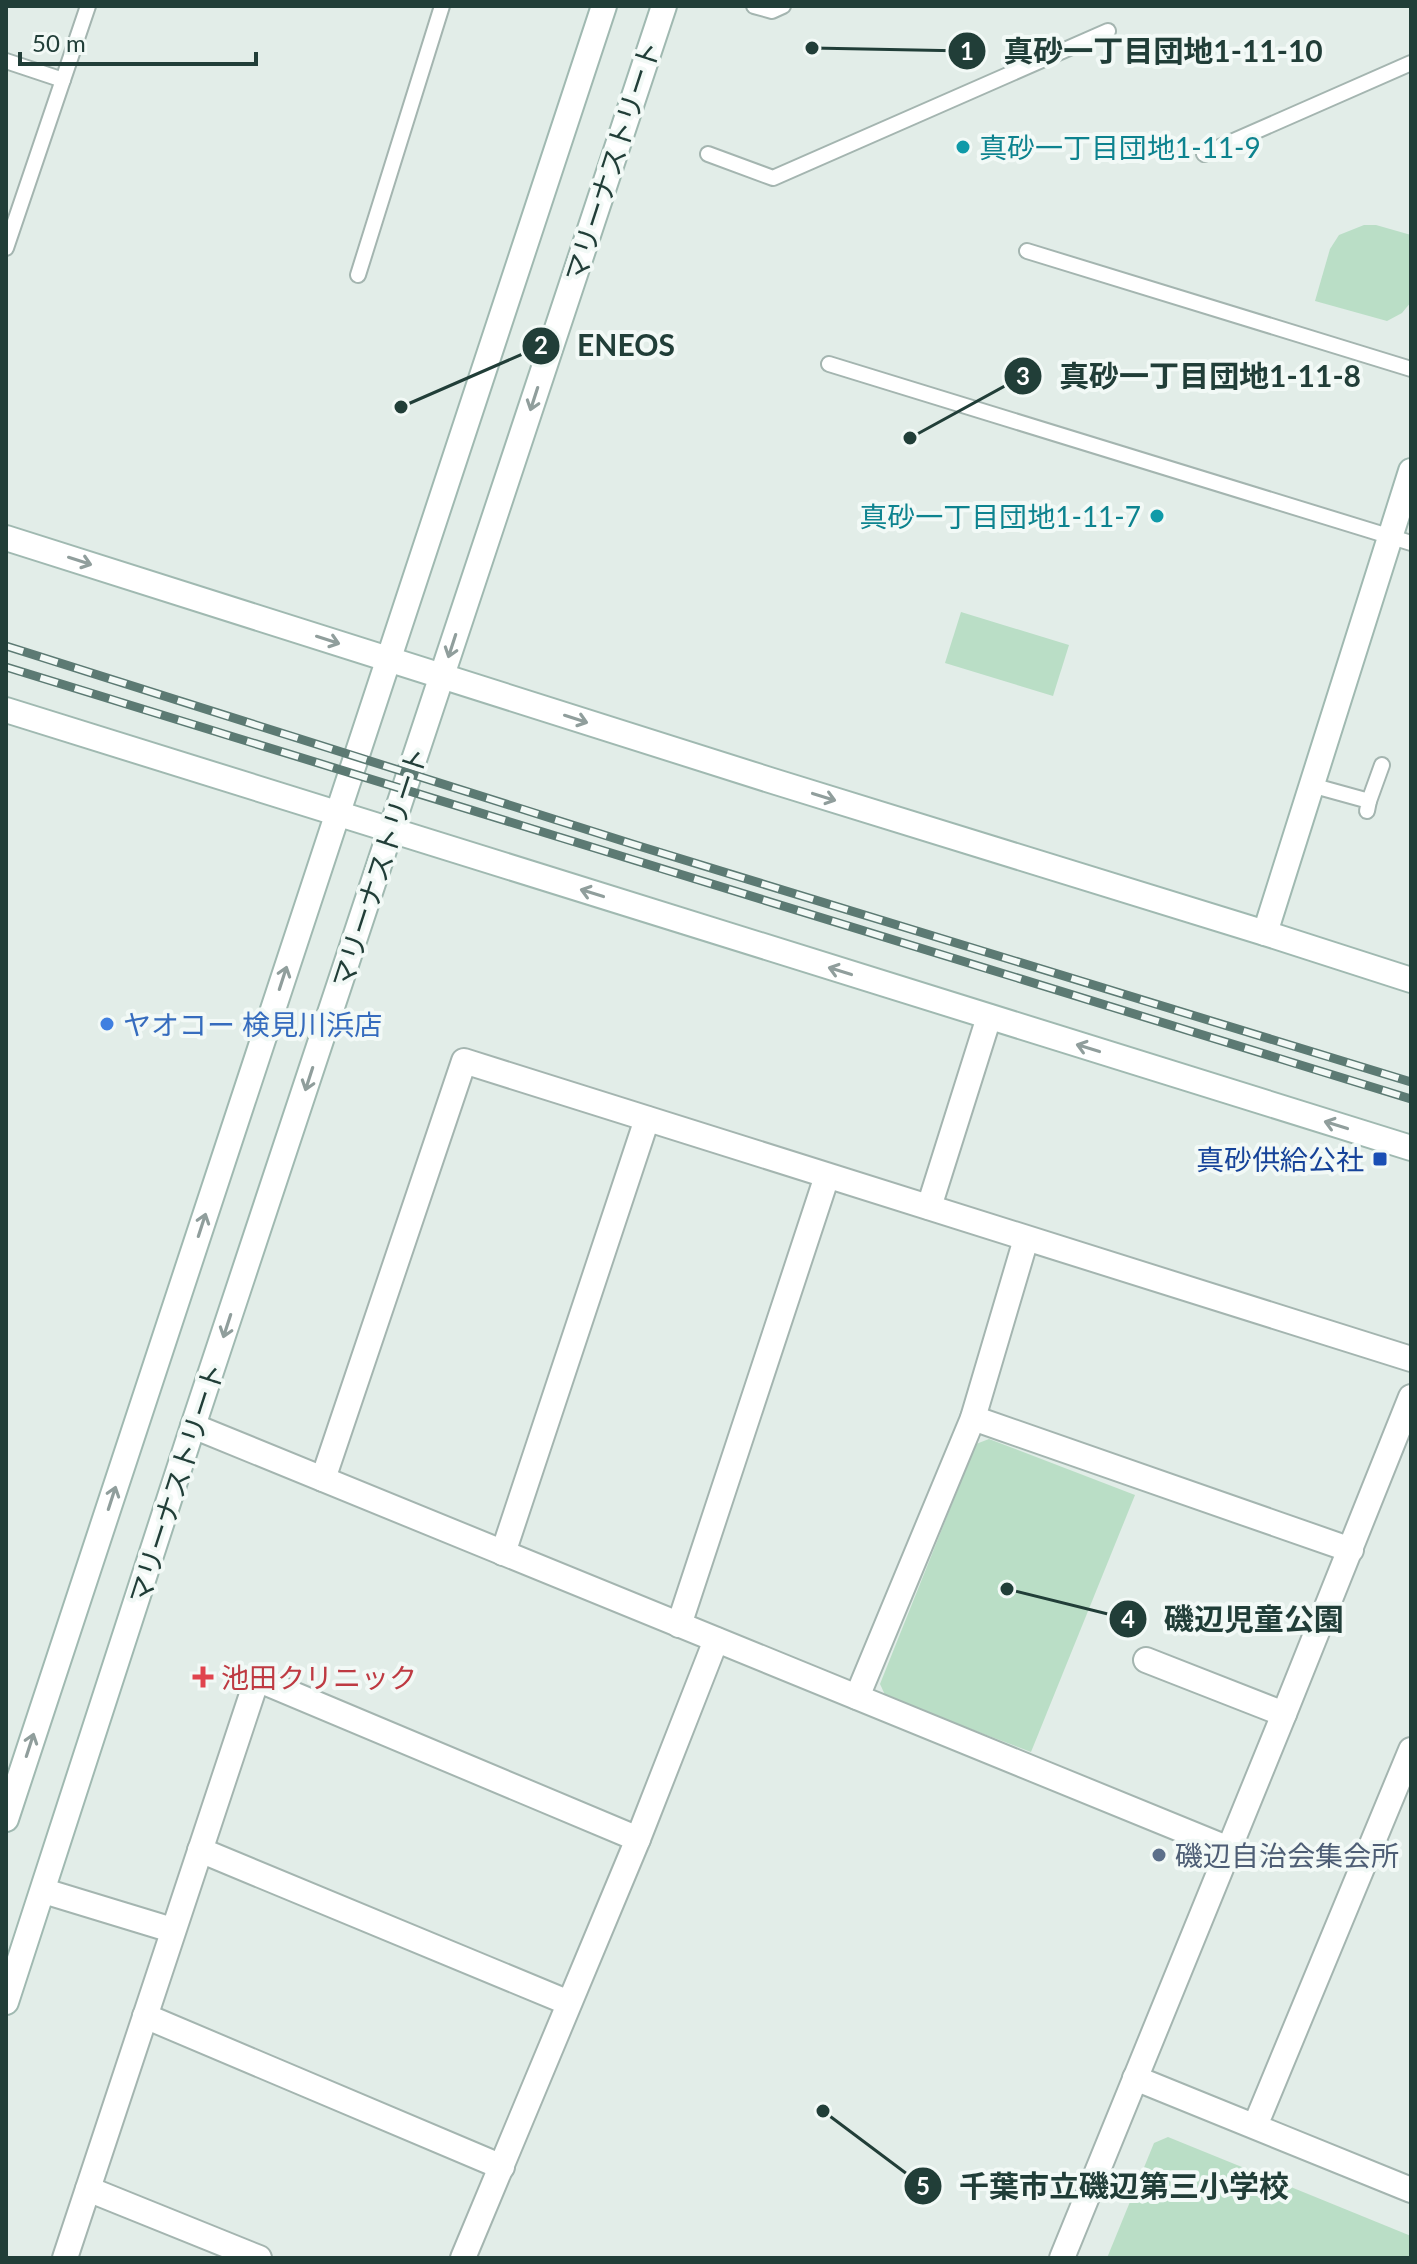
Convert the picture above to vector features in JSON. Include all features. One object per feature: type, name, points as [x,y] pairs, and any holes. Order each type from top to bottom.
[{"type":"street","name":"マリーナストリート","points":[[6,1819],[604,6]]},
{"type":"street","name":"マリーナストリート","points":[[6,2002],[193,1426],[664,6]]},
{"type":"street","points":[[1265,933],[1311,785],[1400,540],[1411,471]]},
{"type":"street","points":[[6,538],[1411,980]]},
{"type":"street","points":[[6,710],[1411,1148]]},
{"type":"street","points":[[929,1207],[989,1017]]},
{"type":"street","points":[[323,1479],[464,1061],[1411,1359]]},
{"type":"street","points":[[503,1553],[647,1119]]},
{"type":"street","points":[[679,1625],[827,1176]]},
{"type":"street","points":[[857,1697],[973,1418],[1026,1239]]},
{"type":"street","points":[[1062,2258],[1411,1397]]},
{"type":"street","points":[[973,1418],[1351,1550]]},
{"type":"street","points":[[193,1426],[1229,1849]]},
{"type":"street","points":[[463,2258],[638,1839],[716,1640]]},
{"type":"street","points":[[1146,1660],[1284,1714]]},
{"type":"street","points":[[65,2258],[257,1679],[638,1839]]},
{"type":"street","points":[[1255,2126],[1411,1750]]},
{"type":"street","points":[[200,1850],[569,2003]]},
{"type":"street","points":[[44,1891],[172,1930]]},
{"type":"street","points":[[145,2016],[502,2167]]},
{"type":"street","points":[[1135,2078],[1411,2190]]},
{"type":"street","points":[[88,2189],[259,2258]]},
{"type":"lane","points":[[6,248],[88,6]]},
{"type":"lane","points":[[358,275],[442,6]]},
{"type":"lane","points":[[754,6],[772,11],[783,6]]},
{"type":"lane","points":[[708,154],[773,178],[1108,31]]},
{"type":"lane","points":[[6,61],[63,80]]},
{"type":"lane","points":[[1204,154],[1411,63]]},
{"type":"lane","points":[[1027,251],[1411,369]]},
{"type":"lane","points":[[829,364],[1400,540]]},
{"type":"lane","points":[[1311,785],[1368,806],[1382,765]]},
{"type":"green space","points":[[1364,225],[1376,225],[1411,235],[1411,302],[1402,313],[1387,321],[1315,301],[1330,249],[1339,235]]},
{"type":"green space","points":[[961,612],[1069,645],[1053,696],[945,663]]},
{"type":"green space","points":[[989,1439],[1135,1495],[1031,1752],[886,1697],[880,1684],[976,1444]]},
{"type":"green space","points":[[1168,2137],[1411,2236],[1411,2258],[1107,2258],[1154,2143]]},
{"type":"railway","points":[[6,646],[642,847],[1411,1082]]},
{"type":"railway","points":[[6,667],[1411,1099]]},
{"type":"place","name":"真砂一丁目団地1-11-10","points":[[812,48]]},
{"type":"place","name":"真砂一丁目団地1-11-9","points":[[963,147]]},
{"type":"place","name":"ENEOS","points":[[401,407]]},
{"type":"place","name":"真砂一丁目団地1-11-8","points":[[910,438]]},
{"type":"place","name":"真砂一丁目団地1-11-7","points":[[1157,516]]},
{"type":"place","name":"ヤオコー 検見川浜店","points":[[107,1024]]},
{"type":"place","name":"真砂供給公社","points":[[1380,1159]]},
{"type":"place","name":"磯辺児童公園","points":[[1007,1589]]},
{"type":"place","name":"池田クリニック","points":[[203,1677]]},
{"type":"place","name":"磯辺自治会集会所","points":[[1159,1855]]},
{"type":"place","name":"千葉市立磯辺第三小学校","points":[[823,2111]]}]
